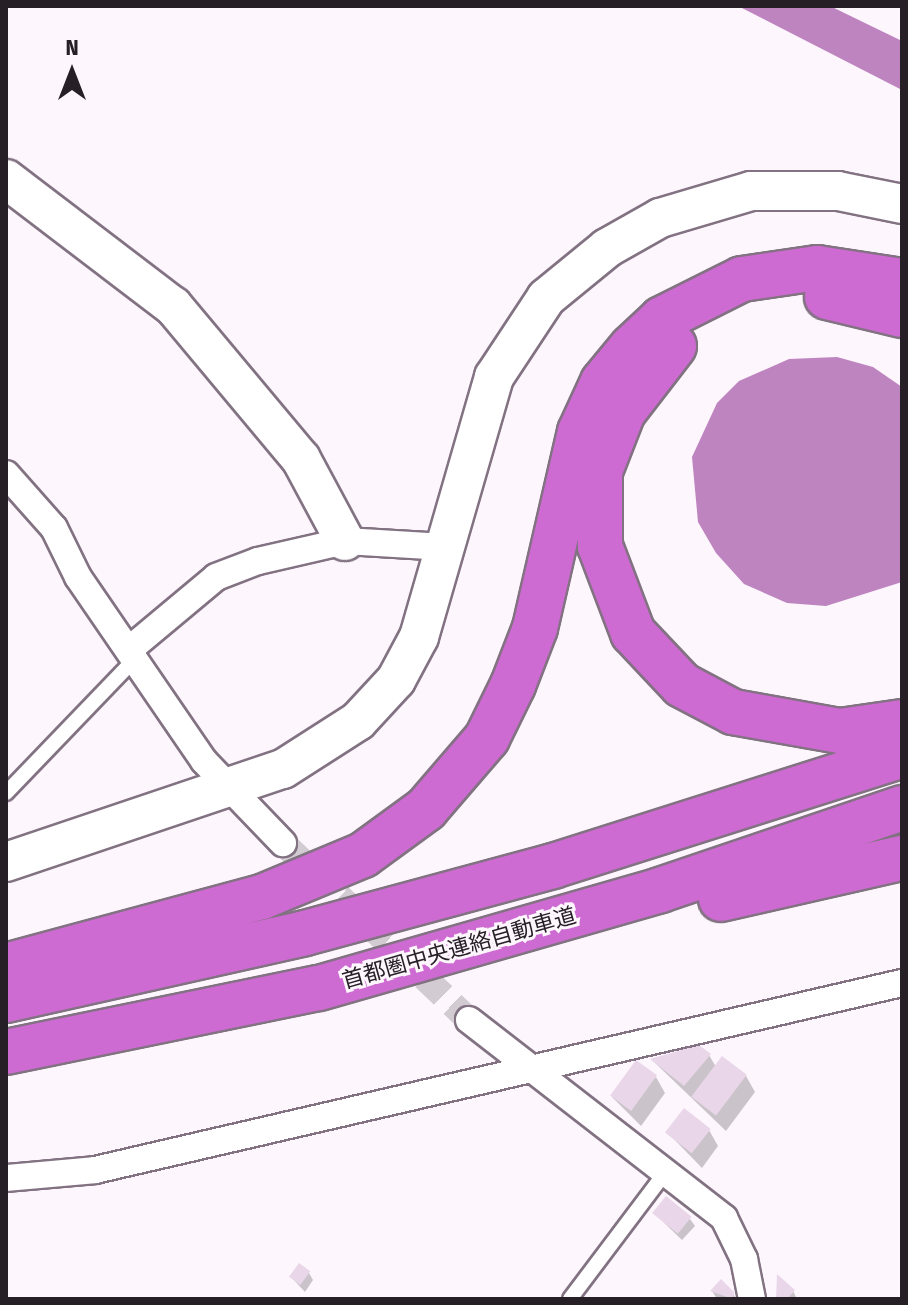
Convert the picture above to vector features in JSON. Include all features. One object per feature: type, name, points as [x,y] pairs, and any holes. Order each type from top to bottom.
[{"type":"highway","points":[[6,966],[262,897],[363,855],[426,809],[487,738],[513,685],[535,628],[580,432],[603,382],[632,347],[662,319],[742,279],[817,268],[902,281]]},
{"type":"highway","points":[[902,315],[835,297],[789,297],[700,328],[656,364],[623,412],[604,453],[597,506],[619,609],[654,660],[700,699],[807,729],[902,722]]},
{"type":"highway","points":[[6,1000],[451,894],[902,755]]},
{"type":"highway","name":"首都圏中央連絡自動車道","points":[[6,1052],[319,988],[559,919],[902,808]]},
{"type":"highway","points":[[559,919],[642,922],[772,884],[902,858]]},
{"type":"street","points":[[6,179],[173,306],[301,459],[345,541]]},
{"type":"street","points":[[6,862],[230,789],[326,748],[380,699],[419,637],[494,377],[546,298],[582,266],[660,218],[741,193],[812,189],[902,204]]},
{"type":"street","points":[[6,474],[34,499],[133,653],[230,789],[283,843]]},
{"type":"street","points":[[133,653],[216,577],[345,541],[445,547]]},
{"type":"street","points":[[6,1178],[95,1170],[902,983]]},
{"type":"street","points":[[469,1020],[668,1169],[724,1218],[744,1259],[752,1299]]},
{"type":"lane","points":[[6,793],[133,653]]},
{"type":"lane","points":[[570,1299],[668,1169]]},
{"type":"shaded area","points":[[738,6],[830,6],[902,41],[902,90]]},
{"type":"shaded area","points":[[837,357],[873,367],[902,387],[902,582],[826,606],[787,603],[744,584],[716,553],[698,522],[692,457],[717,403],[739,381],[789,359]]},
{"type":"building","points":[[699,1045],[711,1054],[684,1086],[650,1059]]},
{"type":"building","points":[[722,1056],[747,1075],[716,1115],[691,1097]]},
{"type":"building","points":[[636,1060],[657,1075],[631,1111],[610,1096]]},
{"type":"building","points":[[684,1108],[711,1129],[692,1153],[665,1132]]},
{"type":"building","points":[[666,1196],[692,1217],[678,1234],[652,1213]]},
{"type":"building","points":[[299,1263],[310,1271],[300,1285],[289,1277]]},
{"type":"building","points":[[777,1274],[795,1290],[787,1299],[776,1299]]},
{"type":"building","points":[[721,1279],[734,1292],[733,1299],[710,1291]]},
{"type":"tunnel","points":[[283,843],[469,1020]]}]
